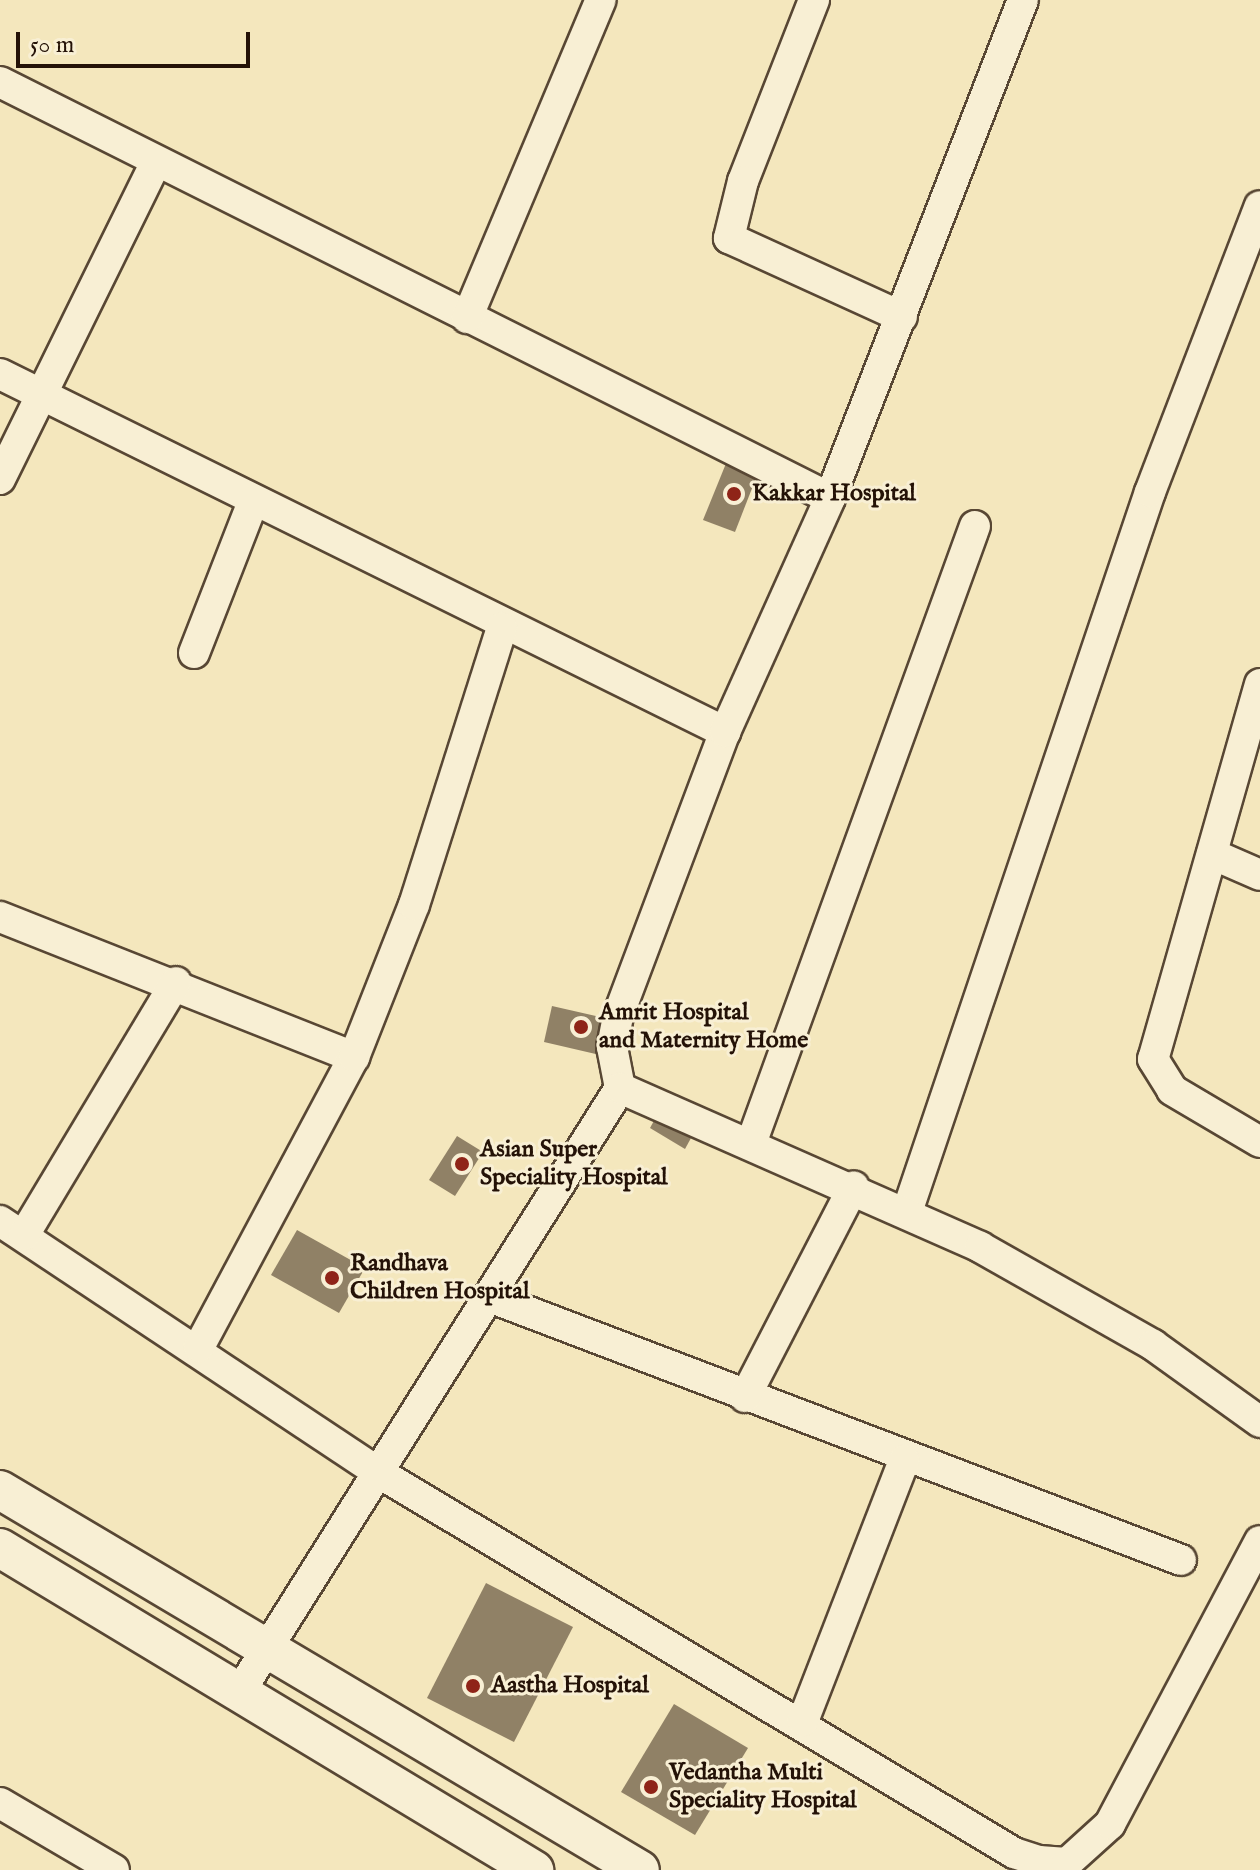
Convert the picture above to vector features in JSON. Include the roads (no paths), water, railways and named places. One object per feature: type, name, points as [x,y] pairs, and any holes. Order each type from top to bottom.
[{"type":"street","points":[[467,318],[601,0]]},
{"type":"street","points":[[814,0],[743,181],[729,238],[902,317]]},
{"type":"street","points":[[239,1693],[492,1298],[620,1088],[612,1047],[618,1016],[725,732],[830,498],[1023,0]]},
{"type":"street","points":[[0,82],[830,498]]},
{"type":"street","points":[[0,479],[156,162]]},
{"type":"street","points":[[907,1212],[1150,492],[1260,206]]},
{"type":"street","points":[[0,374],[502,628],[725,732]]},
{"type":"street","points":[[194,653],[253,502]]},
{"type":"street","points":[[752,1141],[975,526]]},
{"type":"street","points":[[199,1347],[354,1057],[414,905],[502,628]]},
{"type":"street","points":[[1260,684],[1155,1073],[1260,1142]]},
{"type":"street","points":[[1212,854],[1260,875]]},
{"type":"street","points":[[0,917],[176,982],[354,1057]]},
{"type":"street","points":[[176,982],[12,1228],[199,1347],[381,1474],[803,1721],[1014,1853],[1067,1863],[1110,1824],[1260,1541]]},
{"type":"street","points":[[620,1088],[752,1141],[907,1212],[1094,1310],[1260,1422]]},
{"type":"street","points":[[745,1397],[854,1186]]},
{"type":"street","points":[[492,1298],[904,1460],[1181,1560]]},
{"type":"street","points":[[803,1721],[904,1460]]},
{"type":"street","points":[[0,1490],[640,1870]]},
{"type":"street","points":[[0,1548],[534,1870]]},
{"type":"street","points":[[0,1803],[111,1869]]},
{"type":"place","name":"Kakkar Hospital","points":[[734,494]]},
{"type":"place","name":"Amrit Hospital and Maternity Home","points":[[581,1027]]},
{"type":"place","name":"Asian Super Speciality Hospital","points":[[462,1164]]},
{"type":"place","name":"Randhava Children Hospital","points":[[332,1278]]},
{"type":"place","name":"Aastha Hospital","points":[[473,1686]]},
{"type":"place","name":"Vedantha Multi Speciality Hospital","points":[[651,1787]]}]
